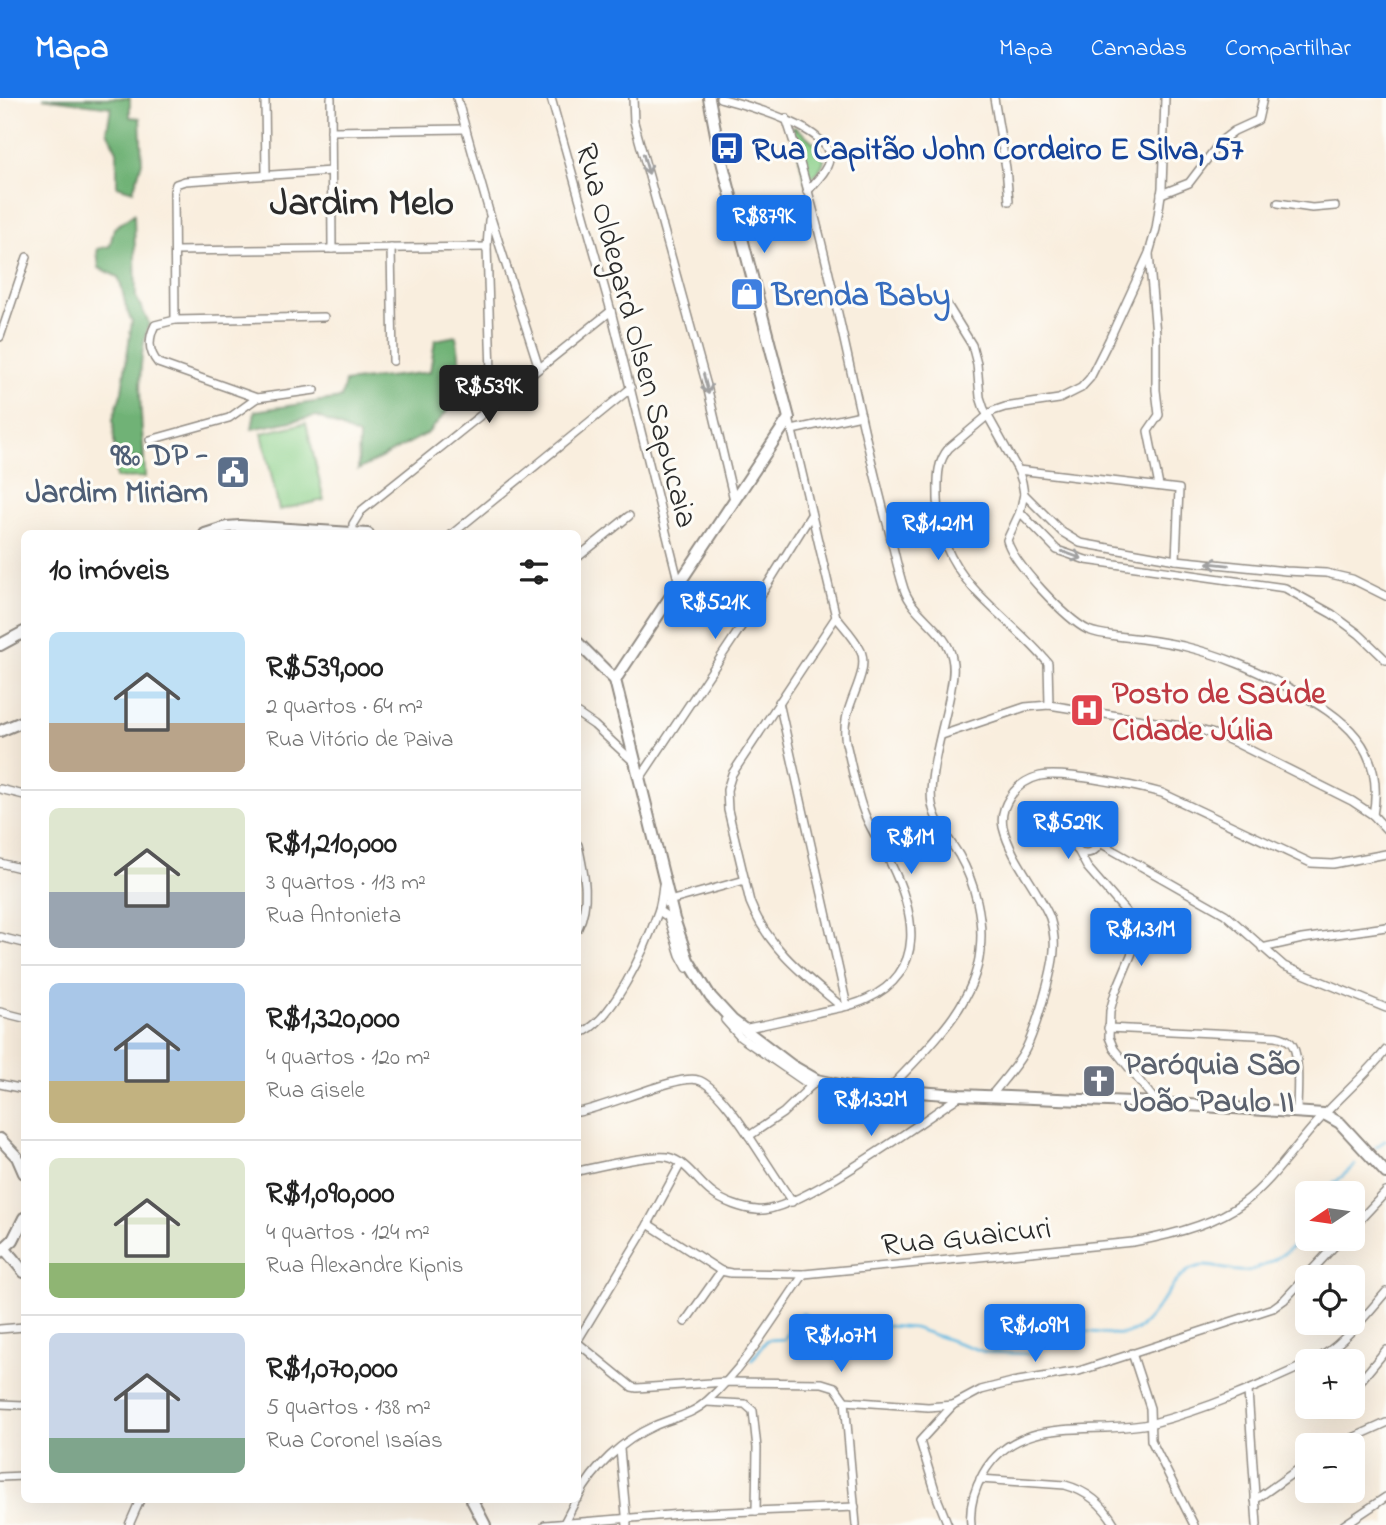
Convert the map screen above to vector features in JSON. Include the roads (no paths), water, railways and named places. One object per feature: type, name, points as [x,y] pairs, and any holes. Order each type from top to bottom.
[{"type":"street","points":[[265,98],[267,174]]},
{"type":"street","points":[[331,98],[332,249]]},
{"type":"street","points":[[457,98],[538,368]]},
{"type":"street","name":"Rua Oldegard Olsen Sapucaia","points":[[551,98],[611,311],[679,585]]},
{"type":"street","points":[[633,98],[634,122],[707,386],[734,501]]},
{"type":"street","points":[[709,98],[719,150],[789,418],[836,617],[855,640],[863,659],[844,721],[845,740],[861,804],[902,890],[912,935],[908,958],[888,987],[864,1001],[743,1030]]},
{"type":"street","points":[[720,98],[786,118],[803,128],[828,152],[828,164],[807,192]]},
{"type":"street","points":[[994,98],[1009,201]]},
{"type":"street","points":[[1049,705],[1048,663],[961,572],[952,558],[942,533],[938,487],[940,461],[949,448],[986,415],[1005,407],[1059,399],[1081,388],[1090,378],[1149,253],[1156,229],[1161,194],[1165,98]]},
{"type":"street","points":[[1161,194],[1189,183],[1221,141],[1234,131],[1258,120],[1263,98]]},
{"type":"street","points":[[786,118],[831,280],[874,478],[904,590],[915,609],[946,643],[952,654],[953,677],[933,772],[932,806],[970,880],[982,926],[980,954],[962,1002],[936,1038],[888,1090]]},
{"type":"street","points":[[331,131],[466,129]]},
{"type":"street","points":[[175,320],[176,184],[267,174],[331,171]]},
{"type":"street","points":[[1278,203],[1310,208],[1335,206]]},
{"type":"street","points":[[490,215],[486,247],[492,405]]},
{"type":"street","points":[[176,251],[486,247]]},
{"type":"street","points":[[391,248],[393,361]]},
{"type":"street","points":[[1149,253],[1159,415],[1148,431],[1159,486]]},
{"type":"street","points":[[0,337],[27,257]]},
{"type":"street","points":[[946,303],[975,353],[980,397],[986,415],[1018,470],[1024,494],[1020,512],[1007,536],[1008,545],[1055,605],[1079,625],[1100,634],[1179,646],[1231,659],[1341,718],[1363,745],[1375,771],[1377,800],[1373,815]]},
{"type":"street","points":[[353,530],[353,524],[361,511],[611,311]]},
{"type":"street","points":[[315,390],[257,398],[158,363],[150,351],[151,333],[155,325],[175,320],[324,317]]},
{"type":"street","points":[[457,530],[631,388]]},
{"type":"street","points":[[150,440],[229,418],[257,398]]},
{"type":"street","points":[[792,430],[861,415]]},
{"type":"street","points":[[615,680],[789,418]]},
{"type":"street","points":[[1018,470],[1180,489],[1176,560]]},
{"type":"street","points":[[1024,494],[1062,532],[1080,543],[1176,560],[1337,575],[1386,596]]},
{"type":"street","points":[[1020,512],[1058,550],[1086,560],[1285,588],[1332,614],[1359,634],[1386,660]]},
{"type":"street","points":[[639,780],[739,630],[811,515]]},
{"type":"street","points":[[581,555],[629,516]]},
{"type":"street","points":[[218,530],[240,526],[305,530]]},
{"type":"street","points":[[1285,588],[1286,571]]},
{"type":"street","points":[[836,617],[732,774],[727,790],[728,810],[750,902],[765,933],[797,969],[844,1007]]},
{"type":"street","points":[[0,645],[21,636]]},
{"type":"street","points":[[581,646],[615,680],[678,935],[697,976],[710,996],[743,1030],[814,1083]]},
{"type":"street","points":[[779,702],[844,1007]]},
{"type":"street","points":[[942,735],[1025,707],[1049,705],[1193,728],[1218,735],[1352,801],[1373,815],[1386,829]]},
{"type":"street","points":[[581,716],[635,763]]},
{"type":"street","points":[[0,731],[21,722]]},
{"type":"street","points":[[990,1097],[1019,1060],[1029,1041],[1052,965],[1054,949],[1053,930],[1045,906],[1017,860],[1004,831],[1003,814],[1007,802],[1022,784],[1049,775],[1148,789],[1189,804],[1311,863],[1333,864],[1386,853]]},
{"type":"street","points":[[0,789],[21,794]]},
{"type":"street","points":[[1079,852],[1094,852],[1100,843],[1100,835],[1095,828],[1088,825],[1079,826],[1072,836],[1073,845],[1099,883],[1132,919],[1137,936],[1132,955],[1115,993],[1108,1028],[1114,1049],[1157,1104]]},
{"type":"street","points":[[1100,843],[1225,914],[1262,948],[1293,971],[1386,1008]]},
{"type":"street","points":[[581,862],[586,891],[581,918]]},
{"type":"street","points":[[0,863],[21,868]]},
{"type":"street","points":[[581,1032],[597,1024],[611,1008],[634,966],[659,911],[664,879]]},
{"type":"street","points":[[659,911],[669,901],[745,880]]},
{"type":"street","points":[[659,911],[668,917],[680,955],[700,990],[740,1037],[814,1083],[990,1097],[1324,1114],[1340,1123],[1386,1173]]},
{"type":"street","points":[[1262,948],[1302,939],[1386,928]]},
{"type":"street","points":[[0,937],[21,942]]},
{"type":"street","points":[[0,1012],[21,1017]]},
{"type":"street","points":[[1108,1028],[1284,1038],[1290,1042],[1296,1053],[1297,1111]]},
{"type":"street","name":"Rua Guaicuri","points":[[720,1271],[804,1274],[1101,1246],[1172,1233],[1214,1218],[1252,1195],[1386,1050]]},
{"type":"street","points":[[581,1111],[673,1082],[694,1079],[708,1086],[749,1136],[792,1202]]},
{"type":"street","points":[[749,1136],[783,1113],[814,1083]]},
{"type":"street","points":[[0,1084],[21,1088]]},
{"type":"street","points":[[581,1170],[661,1156],[681,1163],[713,1194],[741,1206],[762,1210],[792,1202],[855,1165],[960,1095]]},
{"type":"street","points":[[0,1139],[17,1157],[21,1166]]},
{"type":"street","points":[[581,1337],[681,1163]]},
{"type":"street","points":[[1365,1214],[1386,1192]]},
{"type":"street","points":[[21,1224],[13,1240],[2,1250],[21,1269]]},
{"type":"street","points":[[648,1224],[720,1271],[685,1322]]},
{"type":"street","points":[[948,1525],[920,1441],[953,1405],[981,1390],[1012,1381],[1079,1371],[1258,1313],[1284,1300],[1330,1251]]},
{"type":"street","points":[[581,1492],[589,1477],[620,1449],[654,1426],[678,1418],[706,1402],[726,1382],[804,1274]]},
{"type":"street","points":[[1331,1349],[1386,1292]]},
{"type":"street","points":[[0,1329],[21,1327]]},
{"type":"street","points":[[581,1344],[632,1387],[637,1388],[726,1382],[831,1384],[845,1401],[856,1525]]},
{"type":"street","points":[[1365,1376],[1386,1350]]},
{"type":"street","points":[[1132,1353],[1150,1408],[1149,1424],[1154,1447],[1194,1525]]},
{"type":"street","points":[[971,1525],[970,1508],[980,1479],[1006,1446],[1026,1437],[1072,1430],[1149,1424],[1248,1391],[1295,1369]]},
{"type":"street","points":[[1248,1391],[1257,1525]]},
{"type":"street","points":[[845,1401],[928,1407],[953,1405]]},
{"type":"street","points":[[706,1402],[745,1404],[753,1411],[757,1448],[756,1511]]},
{"type":"street","points":[[0,1404],[21,1405]]},
{"type":"street","points":[[1364,1433],[1386,1423]]},
{"type":"street","points":[[620,1449],[626,1522]]},
{"type":"street","points":[[1255,1500],[1295,1472]]},
{"type":"street","points":[[0,1477],[21,1476]]},
{"type":"street","points":[[980,1479],[1054,1484],[1078,1489],[1103,1508],[1115,1525]]},
{"type":"street","points":[[1343,1525],[1386,1497]]},
{"type":"street","points":[[129,1525],[140,1503]]},
{"type":"street","points":[[474,1503],[485,1525]]},
{"type":"street","points":[[563,1525],[575,1503]]},
{"type":"street","points":[[545,1525],[626,1522],[681,1514],[855,1507]]},
{"type":"waterway","points":[[1376,1147],[1386,1140]]},
{"type":"waterway","points":[[1337,1181],[1355,1165]]},
{"type":"waterway","points":[[1051,1345],[1081,1332],[1129,1333],[1145,1323],[1188,1271],[1202,1266],[1251,1270],[1281,1256],[1295,1243]]},
{"type":"waterway","points":[[752,1360],[767,1340],[785,1339],[793,1318],[802,1313],[835,1332],[858,1334],[887,1326],[914,1328],[985,1352],[1030,1354]]},
{"type":"place","name":"Rua Capitão John Cordeiro E Silva, 57","points":[[727,148]]},
{"type":"place","name":"Brenda Baby","points":[[747,294]]},
{"type":"place","name":"98º DP - Jardim Miriam","points":[[233,472]]},
{"type":"place","name":"Posto de Saúde Cidade Júlia","points":[[1087,710]]},
{"type":"place","name":"Paróquia São João Paulo II","points":[[1099,1081]]},
{"type":"district","name":"Jardim Melo","points":[[362,201]]}]
